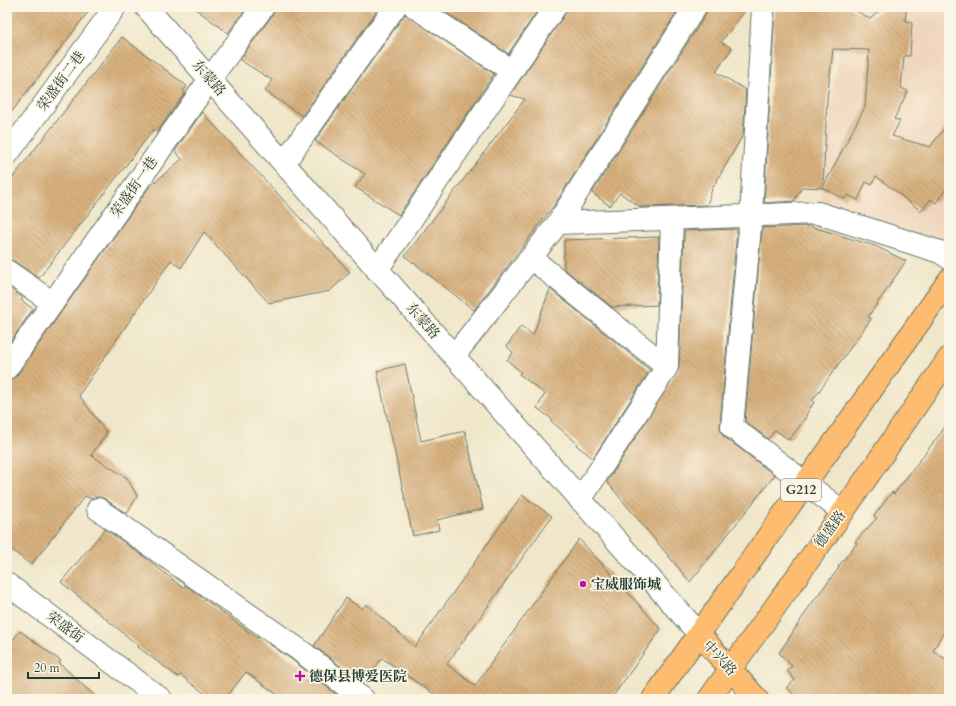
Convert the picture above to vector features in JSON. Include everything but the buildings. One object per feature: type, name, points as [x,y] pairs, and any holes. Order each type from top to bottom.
[{"type":"main road","name":"G212","points":[[653,699],[700,635],[949,280]]},
{"type":"main road","name":"德盛路","points":[[709,699],[843,512],[949,358]]},
{"type":"main road","name":"中兴路","points":[[700,635],[757,699]]},
{"type":"street","name":"荣盛街二巷","points":[[7,155],[115,7]]},
{"type":"street","name":"东蒙路","points":[[146,7],[700,635]]},
{"type":"street","name":"荣盛街一巷","points":[[7,368],[262,7]]},
{"type":"street","points":[[284,163],[395,7]]},
{"type":"street","points":[[415,7],[512,71]]},
{"type":"street","points":[[378,270],[555,7]]},
{"type":"street","points":[[454,356],[558,223],[695,7]]},
{"type":"street","points":[[763,7],[751,216],[732,427],[843,512]]},
{"type":"street","points":[[558,223],[818,214],[940,252],[949,258]]},
{"type":"street","points":[[580,500],[667,367],[672,219]]},
{"type":"street","points":[[531,258],[667,367]]},
{"type":"street","points":[[7,270],[53,303]]},
{"type":"street","points":[[98,509],[298,649],[363,699]]},
{"type":"street","name":"荣盛街","points":[[7,584],[161,699]]},
{"type":"shaded area","points":[[858,7],[949,7],[949,247],[820,205],[839,37]]},
{"type":"place","name":"宝威服饰城","points":[[583,584]]},
{"type":"place","name":"德保县博爱医院","points":[[300,676]]}]
